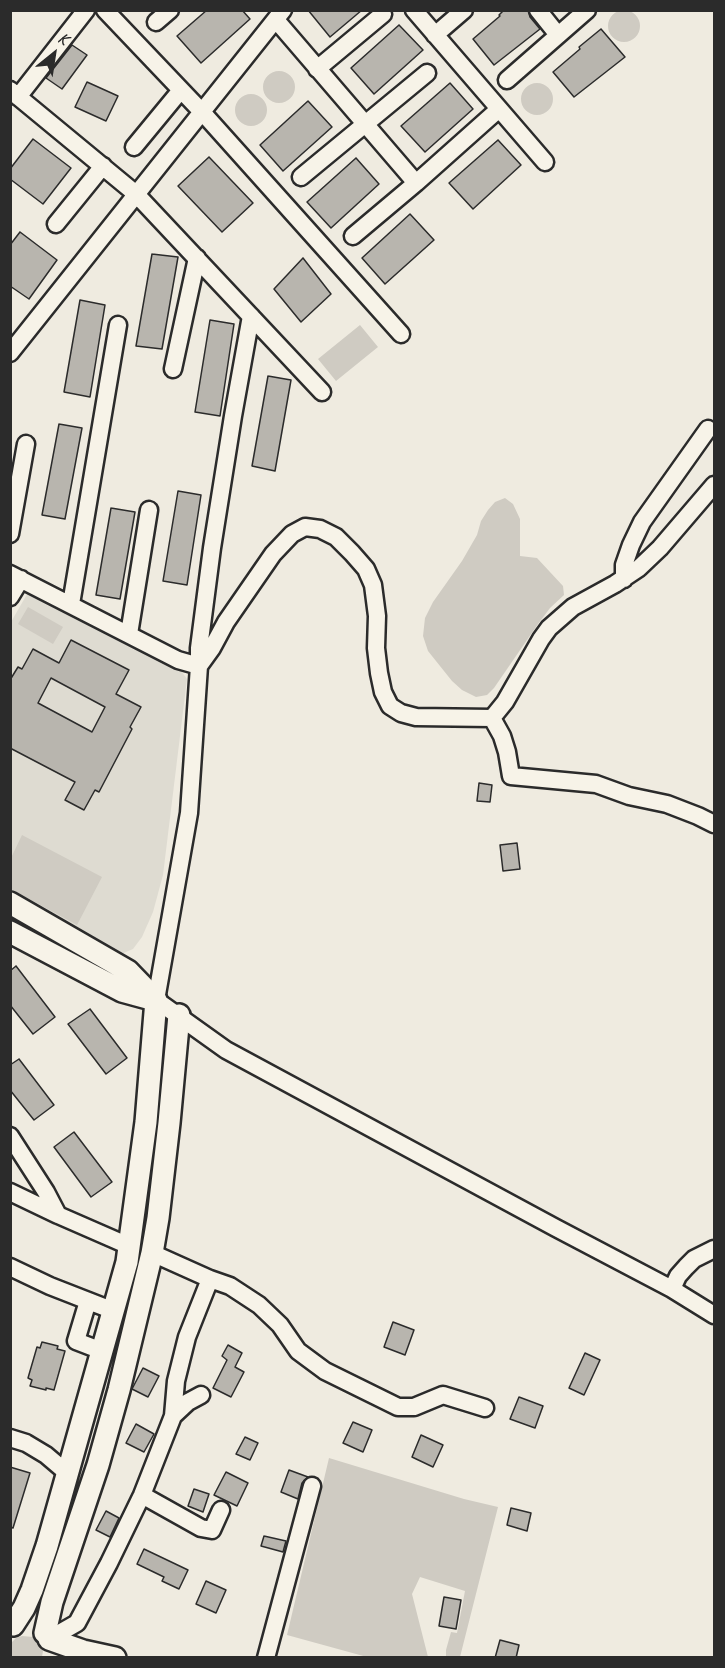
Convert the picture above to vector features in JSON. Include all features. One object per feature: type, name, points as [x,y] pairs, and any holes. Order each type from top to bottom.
[{"type":"main road","points":[[10,903],[128,971],[156,1000],[146,1122],[127,1262],[47,1546],[32,1590],[24,1608],[12,1625]]},
{"type":"main road","points":[[10,932],[122,992],[156,1000]]},
{"type":"main road","points":[[49,1643],[52,1602],[98,1465],[152,1253],[166,1155],[179,1015]]},
{"type":"main road","points":[[12,1625],[30,1624],[38,1628],[49,1643],[115,1658]]},
{"type":"street","points":[[86,10],[14,94],[136,194],[322,392]]},
{"type":"street","points":[[105,10],[203,113],[401,334]]},
{"type":"street","points":[[156,22],[170,10]]},
{"type":"street","points":[[414,10],[545,162]]},
{"type":"street","points":[[435,34],[464,10]]},
{"type":"street","points":[[538,10],[558,35]]},
{"type":"street","points":[[507,80],[587,10]]},
{"type":"street","points":[[317,69],[383,14]]},
{"type":"street","points":[[10,353],[280,15],[317,69],[416,183]]},
{"type":"street","points":[[301,177],[428,73]]},
{"type":"street","points":[[134,147],[181,90]]},
{"type":"street","points":[[353,236],[499,109]]},
{"type":"street","points":[[56,224],[103,166]]},
{"type":"street","points":[[173,369],[197,258]]},
{"type":"street","points":[[251,316],[212,548],[199,648],[189,813],[156,1000],[226,1050],[672,1288],[714,1315]]},
{"type":"street","points":[[71,604],[118,325]]},
{"type":"street","points":[[624,579],[624,565],[642,522],[708,429]]},
{"type":"street","points":[[10,534],[26,444]]},
{"type":"street","points":[[492,718],[505,702],[549,628],[573,607],[624,579],[639,568],[660,548],[714,485]]},
{"type":"street","points":[[129,634],[149,510]]},
{"type":"street","points":[[199,666],[273,554],[292,534],[305,528],[320,529],[336,537],[352,553],[366,569],[373,585],[377,616],[376,648],[379,673],[383,692],[390,706],[416,717],[492,718]]},
{"type":"street","points":[[10,597],[16,576],[178,660],[199,666]]},
{"type":"street","points":[[492,718],[502,736],[511,776],[596,784],[629,796],[667,804],[714,824]]},
{"type":"street","points":[[10,1136],[46,1191],[58,1215]]},
{"type":"street","points":[[10,1192],[129,1246]]},
{"type":"street","points":[[672,1288],[678,1276],[694,1259],[714,1249]]},
{"type":"street","points":[[152,1253],[230,1286],[259,1305],[280,1325],[298,1351],[325,1371],[398,1407],[414,1407],[443,1395],[485,1408]]},
{"type":"street","points":[[10,1267],[50,1286],[114,1311]]},
{"type":"street","points":[[49,1643],[77,1623],[142,1495],[173,1416],[176,1380],[187,1337],[210,1279]]},
{"type":"street","points":[[88,1301],[76,1341],[102,1351]]},
{"type":"street","points":[[173,1416],[188,1402],[201,1395]]},
{"type":"street","points":[[10,1438],[26,1443],[46,1455],[66,1472]]},
{"type":"street","points":[[267,1658],[312,1486]]},
{"type":"street","points":[[142,1495],[201,1528],[212,1530],[220,1510]]},
{"type":"shaded area","points":[[624,10],[635,15],[640,26],[635,37],[624,42],[613,37],[608,26],[613,15]]},
{"type":"shaded area","points":[[279,71],[290,76],[295,87],[290,98],[279,103],[268,98],[263,87],[268,76]]},
{"type":"shaded area","points":[[537,83],[548,88],[553,99],[548,110],[537,115],[526,110],[521,99],[526,88]]},
{"type":"shaded area","points":[[251,94],[262,99],[267,110],[262,121],[251,126],[240,121],[235,110],[240,99]]},
{"type":"shaded area","points":[[360,325],[378,347],[336,381],[318,359]]},
{"type":"shaded area","points":[[505,498],[513,504],[520,519],[520,556],[537,558],[563,586],[564,595],[550,608],[494,688],[487,695],[476,697],[462,690],[452,681],[428,651],[423,636],[425,618],[433,602],[462,561],[488,510],[495,502]]},
{"type":"shaded area","points":[[30,589],[179,668],[187,679],[163,875],[153,912],[142,937],[133,949],[119,955],[11,895],[11,622]]},
{"type":"shaded area","points":[[28,607],[63,627],[53,644],[18,624]]},
{"type":"shaded area","points":[[22,835],[102,877],[77,925],[11,889],[11,858]]},
{"type":"shaded area","points":[[329,1458],[498,1507],[460,1657],[446,1657],[446,1650],[451,1632],[457,1633],[465,1591],[420,1577],[412,1594],[428,1657],[367,1657],[287,1635]]},
{"type":"shaded area","points":[[22,1636],[33,1637],[38,1641],[43,1651],[42,1657],[11,1657],[10,1644]]},
{"type":"building","points":[[207,10],[242,10],[250,19],[201,63],[177,36]]},
{"type":"building","points":[[308,10],[362,10],[330,37]]},
{"type":"building","points":[[504,10],[528,10],[530,17],[540,29],[494,65],[473,39]]},
{"type":"building","points":[[399,25],[423,50],[374,94],[351,68]]},
{"type":"building","points":[[601,29],[625,57],[574,97],[553,72]]},
{"type":"building","points":[[72,45],[87,55],[62,89],[46,78]]},
{"type":"building","points":[[87,82],[118,96],[106,121],[75,107]]},
{"type":"building","points":[[450,83],[473,109],[425,152],[401,126]]},
{"type":"building","points":[[308,101],[332,127],[283,171],[260,145]]},
{"type":"building","points":[[33,139],[71,168],[43,204],[10,179],[10,169]]},
{"type":"building","points":[[498,140],[521,165],[473,209],[449,183]]},
{"type":"building","points":[[209,157],[253,203],[222,232],[178,186]]},
{"type":"building","points":[[356,158],[379,184],[331,228],[307,202]]},
{"type":"building","points":[[410,214],[434,240],[385,284],[362,258]]},
{"type":"building","points":[[20,232],[57,260],[29,299],[10,286],[10,245]]},
{"type":"building","points":[[152,254],[178,257],[162,349],[136,346]]},
{"type":"building","points":[[303,258],[331,294],[301,322],[274,289]]},
{"type":"building","points":[[80,300],[105,305],[90,397],[64,392]]},
{"type":"building","points":[[210,320],[234,324],[220,416],[195,412]]},
{"type":"building","points":[[268,376],[291,380],[275,471],[252,466]]},
{"type":"building","points":[[59,424],[82,428],[65,519],[42,515]]},
{"type":"building","points":[[178,491],[201,495],[187,585],[163,581]]},
{"type":"building","points":[[111,508],[135,512],[120,599],[96,595]]},
{"type":"building","points":[[71,640],[129,670],[116,694],[141,707],[99,792],[95,790],[84,810],[65,800],[75,782],[10,748],[10,680],[18,667],[22,669],[33,649],[59,663]],"holes":[[[51,678],[105,707],[92,732],[38,703]]]},
{"type":"building","points":[[479,783],[492,785],[490,802],[477,801]]},
{"type":"building","points":[[517,843],[520,869],[503,871],[500,845]]},
{"type":"building","points":[[16,966],[55,1017],[33,1034],[10,1005],[10,971]]},
{"type":"building","points":[[90,1009],[127,1058],[106,1074],[68,1024]]},
{"type":"building","points":[[19,1059],[54,1105],[34,1120],[10,1090],[10,1065]]},
{"type":"building","points":[[74,1132],[112,1182],[91,1197],[54,1147]]},
{"type":"building","points":[[393,1322],[414,1330],[405,1355],[384,1347]]},
{"type":"building","points":[[42,1342],[58,1346],[57,1349],[65,1351],[54,1390],[30,1386],[32,1380],[28,1378],[37,1347],[40,1348]]},
{"type":"building","points":[[228,1345],[242,1353],[235,1367],[244,1372],[231,1397],[213,1388],[227,1360],[222,1356]]},
{"type":"building","points":[[585,1353],[600,1360],[584,1395],[569,1388]]},
{"type":"building","points":[[143,1368],[159,1376],[148,1397],[132,1389]]},
{"type":"building","points":[[519,1397],[543,1406],[535,1428],[510,1419]]},
{"type":"building","points":[[353,1422],[372,1430],[363,1452],[343,1443]]},
{"type":"building","points":[[136,1424],[154,1434],[144,1452],[126,1443]]},
{"type":"building","points":[[421,1435],[443,1445],[433,1467],[412,1457]]},
{"type":"building","points":[[245,1437],[258,1443],[250,1460],[236,1454]]},
{"type":"building","points":[[10,1467],[30,1473],[13,1528],[10,1527]]},
{"type":"building","points":[[289,1470],[308,1477],[302,1483],[298,1499],[281,1492]]},
{"type":"building","points":[[226,1472],[248,1483],[237,1506],[214,1495]]},
{"type":"building","points":[[194,1489],[209,1494],[203,1512],[188,1506]]},
{"type":"building","points":[[511,1508],[531,1513],[527,1531],[507,1525]]},
{"type":"building","points":[[106,1511],[119,1518],[110,1537],[96,1530]]},
{"type":"building","points":[[264,1536],[286,1541],[283,1552],[261,1546]]},
{"type":"building","points":[[144,1549],[188,1570],[179,1589],[162,1581],[164,1577],[137,1564]]},
{"type":"building","points":[[206,1581],[226,1590],[216,1613],[196,1604]]},
{"type":"building","points":[[444,1597],[461,1600],[456,1629],[439,1626]]},
{"type":"building","points":[[500,1640],[519,1645],[516,1658],[495,1658]]}]
